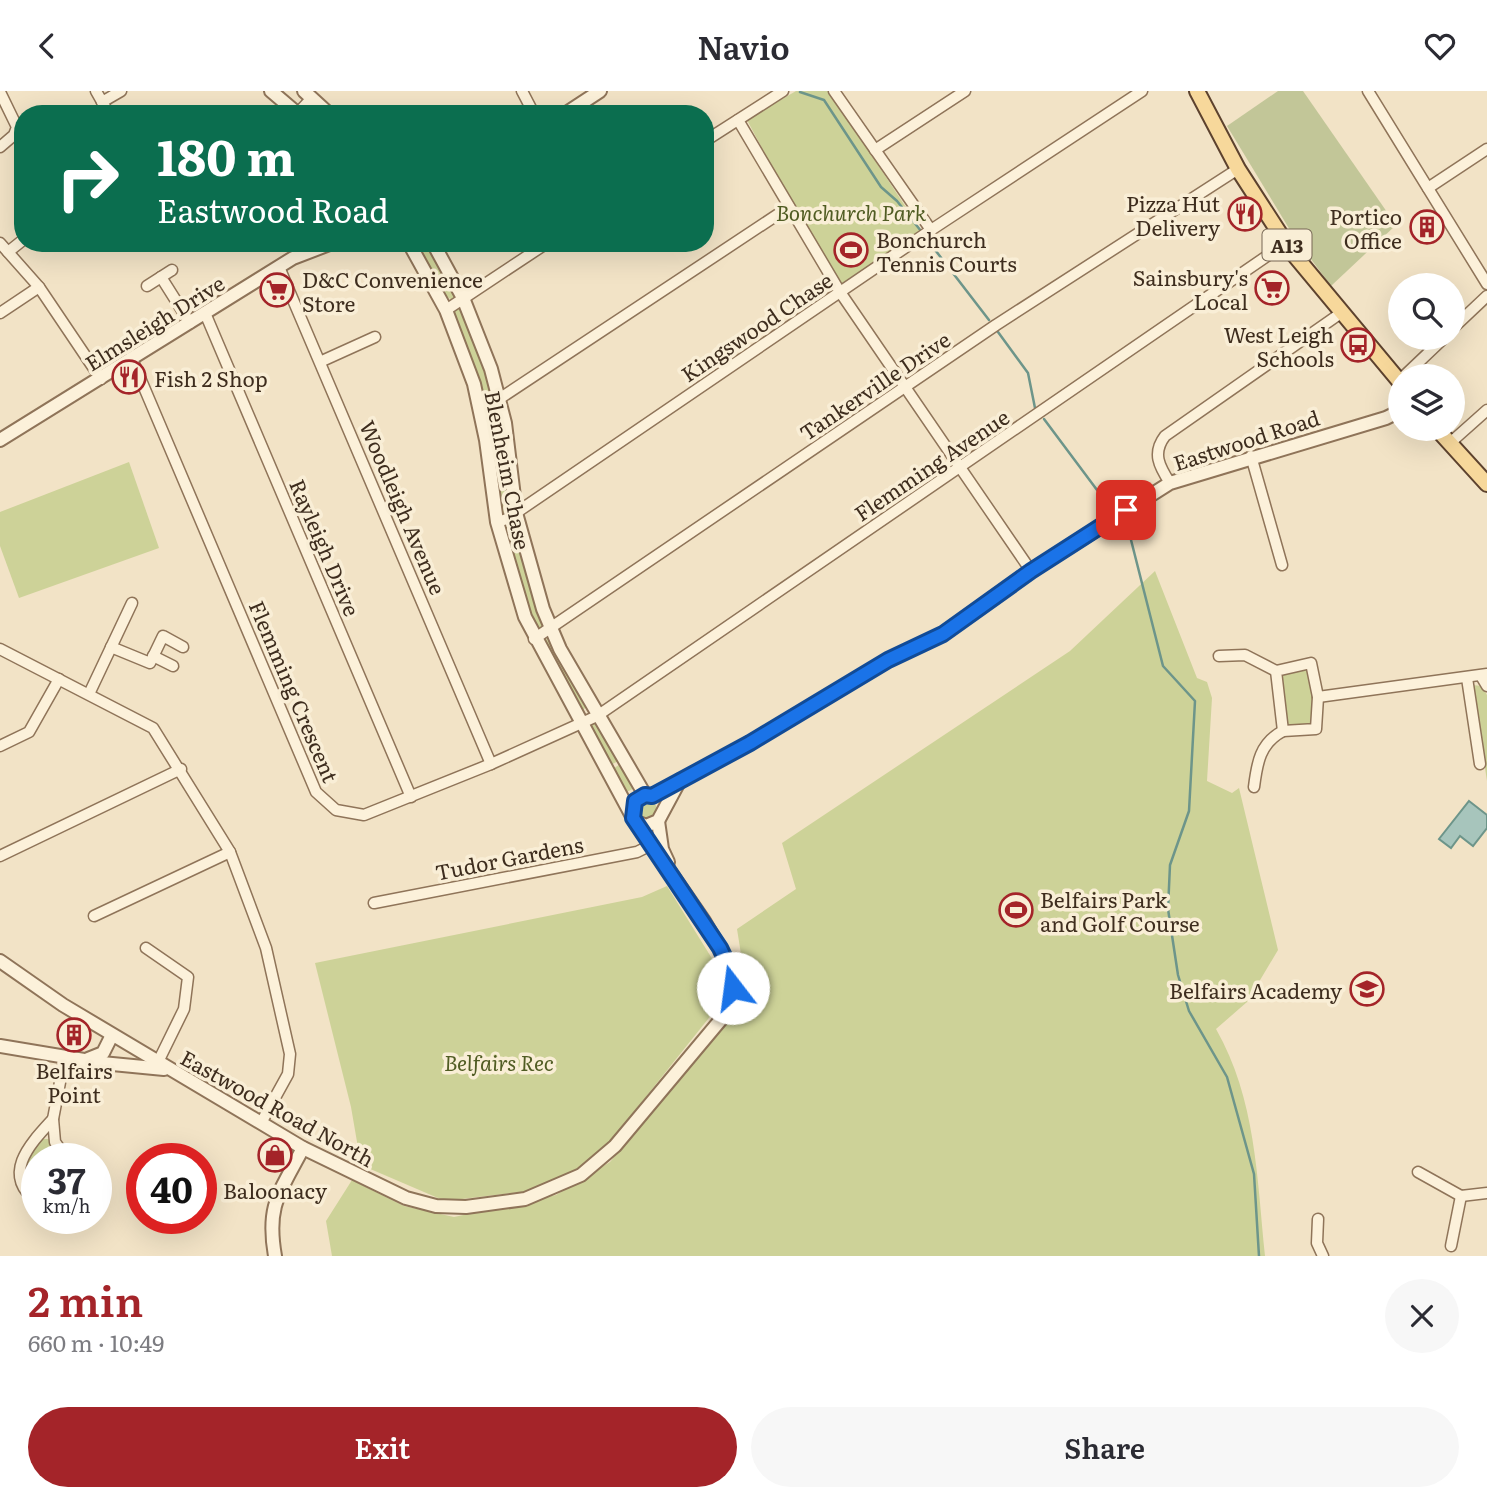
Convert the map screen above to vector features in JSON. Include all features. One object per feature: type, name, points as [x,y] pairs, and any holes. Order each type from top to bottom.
[{"type":"main road","name":"A13","points":[[1197,91],[1238,169],[1286,243],[1341,313],[1388,365]]},
{"type":"main road","points":[[1450,443],[1487,484]]},
{"type":"street","points":[[96,91],[104,105]]},
{"type":"street","points":[[102,102],[121,91]]},
{"type":"street","points":[[271,91],[287,105]]},
{"type":"street","points":[[579,105],[600,91]]},
{"type":"street","points":[[714,135],[783,91]]},
{"type":"street","points":[[834,91],[931,230]]},
{"type":"street","points":[[875,150],[965,91]]},
{"type":"street","name":"Kingswood Chase","points":[[497,522],[516,513],[931,230],[1142,91]]},
{"type":"street","points":[[1368,91],[1487,283]]},
{"type":"street","points":[[0,92],[14,121]]},
{"type":"street","points":[[738,120],[840,292],[1031,571]]},
{"type":"street","points":[[0,147],[14,135]]},
{"type":"street","points":[[1428,188],[1487,149]]},
{"type":"street","name":"Tankerville Drive","points":[[534,639],[905,388],[1238,169]]},
{"type":"street","points":[[481,411],[500,401],[789,207]]},
{"type":"street","points":[[0,243],[39,287],[101,379]]},
{"type":"street","name":"Flemming Avenue","points":[[597,716],[1286,243]]},
{"type":"street","points":[[8,252],[14,247]]},
{"type":"street","name":"Elmsleigh Drive","points":[[0,440],[293,258],[309,252]]},
{"type":"street","name":"Blenheim Chase","points":[[415,252],[446,310],[466,358],[481,411],[497,522],[514,588],[534,639],[634,818]]},
{"type":"street","name":"Blenheim Chase","points":[[438,252],[463,298],[484,348],[500,401],[516,513],[551,628],[597,716],[660,815]]},
{"type":"street","points":[[446,310],[533,252]]},
{"type":"street","name":"Woodleigh Avenue","points":[[279,267],[322,361],[491,764]]},
{"type":"street","points":[[147,286],[172,270]]},
{"type":"street","points":[[162,277],[190,323]]},
{"type":"street","points":[[0,313],[39,287]]},
{"type":"street","points":[[1465,317],[1487,296]]},
{"type":"street","name":"Rayleigh Drive","points":[[205,313],[411,797]]},
{"type":"street","points":[[1170,482],[1157,455],[1165,436],[1341,313]]},
{"type":"street","points":[[322,361],[376,337]]},
{"type":"street","points":[[1417,364],[1432,350]]},
{"type":"street","name":"Flemming Crescent","points":[[132,359],[316,792],[336,810],[350,815],[364,815],[491,764],[597,716]]},
{"type":"street","points":[[1450,443],[1487,410]]},
{"type":"street","name":"Eastwood Road","points":[[648,796],[759,738],[888,660],[943,634],[1031,571],[1170,482],[1388,417]]},
{"type":"street","points":[[1251,456],[1282,565]]},
{"type":"street","points":[[89,694],[132,603]]},
{"type":"street","points":[[111,647],[150,663],[163,636],[183,647]]},
{"type":"street","points":[[0,649],[152,728],[181,769],[230,852],[266,948],[290,1054],[288,1074],[261,1123]]},
{"type":"street","points":[[1219,656],[1245,655],[1276,671],[1311,663],[1318,697],[1316,729],[1283,731],[1271,738],[1258,759],[1254,787]]},
{"type":"street","points":[[153,656],[173,666]]},
{"type":"street","points":[[1276,671],[1283,731]]},
{"type":"street","points":[[1318,697],[1467,678],[1485,679]]},
{"type":"street","points":[[1467,678],[1480,764]]},
{"type":"street","points":[[0,746],[29,732],[59,679]]},
{"type":"street","points":[[0,856],[181,769]]},
{"type":"street","points":[[634,818],[646,826],[660,815],[680,780]]},
{"type":"street","points":[[648,796],[635,801],[634,818],[671,872]]},
{"type":"street","points":[[660,815],[662,849],[671,872]]},
{"type":"street","name":"Tudor Gardens","points":[[374,903],[637,852],[651,845]]},
{"type":"street","points":[[94,916],[230,852]]},
{"type":"street","name":"Eastwood Road North","points":[[0,961],[34,987],[303,1148],[406,1198],[436,1206],[499,1204],[562,1185],[581,1175],[615,1146],[719,1023],[727,1009],[733,988],[727,962],[671,872]]},
{"type":"street","points":[[146,948],[188,977],[184,1009],[158,1062]]},
{"type":"street","points":[[107,1059],[112,1035]]},
{"type":"street","points":[[0,1046],[171,1070]]},
{"type":"street","points":[[135,1066],[140,1052]]},
{"type":"street","points":[[56,1143],[53,1119],[65,1056]]},
{"type":"street","points":[[31,1143],[53,1119]]},
{"type":"street","points":[[275,1256],[270,1227],[272,1206],[303,1148]]},
{"type":"street","points":[[21,1160],[18,1169],[21,1182]]},
{"type":"street","points":[[1418,1172],[1461,1196],[1487,1193]]},
{"type":"street","points":[[1451,1246],[1461,1196]]},
{"type":"street","points":[[1318,1219],[1317,1243],[1323,1256]]},
{"type":"green space","name":"Bonchurch Park","points":[[796,91],[829,91],[921,230],[841,284],[792,205],[747,120]]},
{"type":"green space","points":[[1278,91],[1303,91],[1396,225],[1331,286],[1293,235],[1227,126]]},
{"type":"green space","points":[[420,252],[434,252],[456,293],[452,300],[444,295]]},
{"type":"green space","points":[[458,307],[462,308],[482,355],[492,398],[488,402],[484,401],[452,313]]},
{"type":"green space","points":[[491,411],[498,414],[511,509],[507,514],[501,513],[486,414]]},
{"type":"green space","points":[[129,462],[159,548],[19,598],[0,546],[0,512]]},
{"type":"green space","points":[[507,524],[513,525],[545,624],[540,630],[533,627],[503,528]]},
{"type":"green space","name":"Belfairs Park and Golf Course","points":[[1155,571],[1197,678],[1207,682],[1212,698],[1207,781],[1232,793],[1239,788],[1278,950],[1247,1002],[1216,1029],[1229,1056],[1247,1111],[1257,1168],[1265,1256],[332,1256],[326,1221],[352,1180],[404,1206],[454,1217],[556,1195],[610,1162],[748,998],[737,929],[796,889],[782,843],[1070,651]]},
{"type":"green space","points":[[546,638],[588,705],[579,714],[544,639]]},
{"type":"green space","points":[[1309,666],[1315,698],[1314,726],[1286,728],[1278,672]]},
{"type":"green space","points":[[1472,685],[1482,686],[1487,695],[1487,781]]},
{"type":"green space","points":[[594,723],[620,760],[609,766],[590,726]]},
{"type":"green space","points":[[622,763],[636,787],[625,793],[611,770]]},
{"type":"green space","points":[[643,800],[651,800],[657,810],[651,820],[643,820],[637,814],[637,806]]},
{"type":"green space","name":"Belfairs Rec","points":[[667,886],[721,973],[724,999],[597,1158],[547,1189],[445,1201],[361,1165],[351,1107],[315,963],[642,897]]},
{"type":"green space","points":[[42,1139],[49,1139],[52,1143],[39,1143]]},
{"type":"water","points":[[1469,801],[1487,815],[1487,828],[1473,846],[1460,836],[1451,848],[1439,839]]},
{"type":"waterway","points":[[800,92],[824,100],[881,187],[897,201],[921,231]]},
{"type":"waterway","points":[[929,242],[989,320]]},
{"type":"waterway","points":[[998,332],[1028,373],[1035,408]]},
{"type":"waterway","points":[[1044,419],[1103,498]]},
{"type":"waterway","points":[[1130,536],[1163,666],[1195,701],[1189,811],[1170,865],[1168,909],[1178,975],[1189,1011],[1227,1077],[1254,1174],[1259,1256]]},
{"type":"place","name":"Pizza Hut Delivery","points":[[1245,214]]},
{"type":"place","name":"Portico Office","points":[[1427,227]]},
{"type":"place","name":"Bonchurch Tennis Courts","points":[[851,250]]},
{"type":"place","name":"Sainsbury's Local","points":[[1272,288]]},
{"type":"place","name":"D&C Convenience Store","points":[[277,290]]},
{"type":"place","name":"West Leigh Schools","points":[[1358,345]]},
{"type":"place","name":"Fish 2 Shop","points":[[129,377]]},
{"type":"place","name":"Belfairs Park and Golf Course","points":[[1016,910]]},
{"type":"place","name":"Belfairs Academy","points":[[1367,989]]},
{"type":"place","name":"Belfairs Point","points":[[74,1035]]},
{"type":"place","name":"Baloonacy","points":[[275,1155]]},
{"type":"route","points":[[733,988],[731,971],[720,948],[633,818],[632,808],[635,801],[645,795],[652,796],[750,743],[888,660],[943,634],[1031,571],[1126,510]]}]
